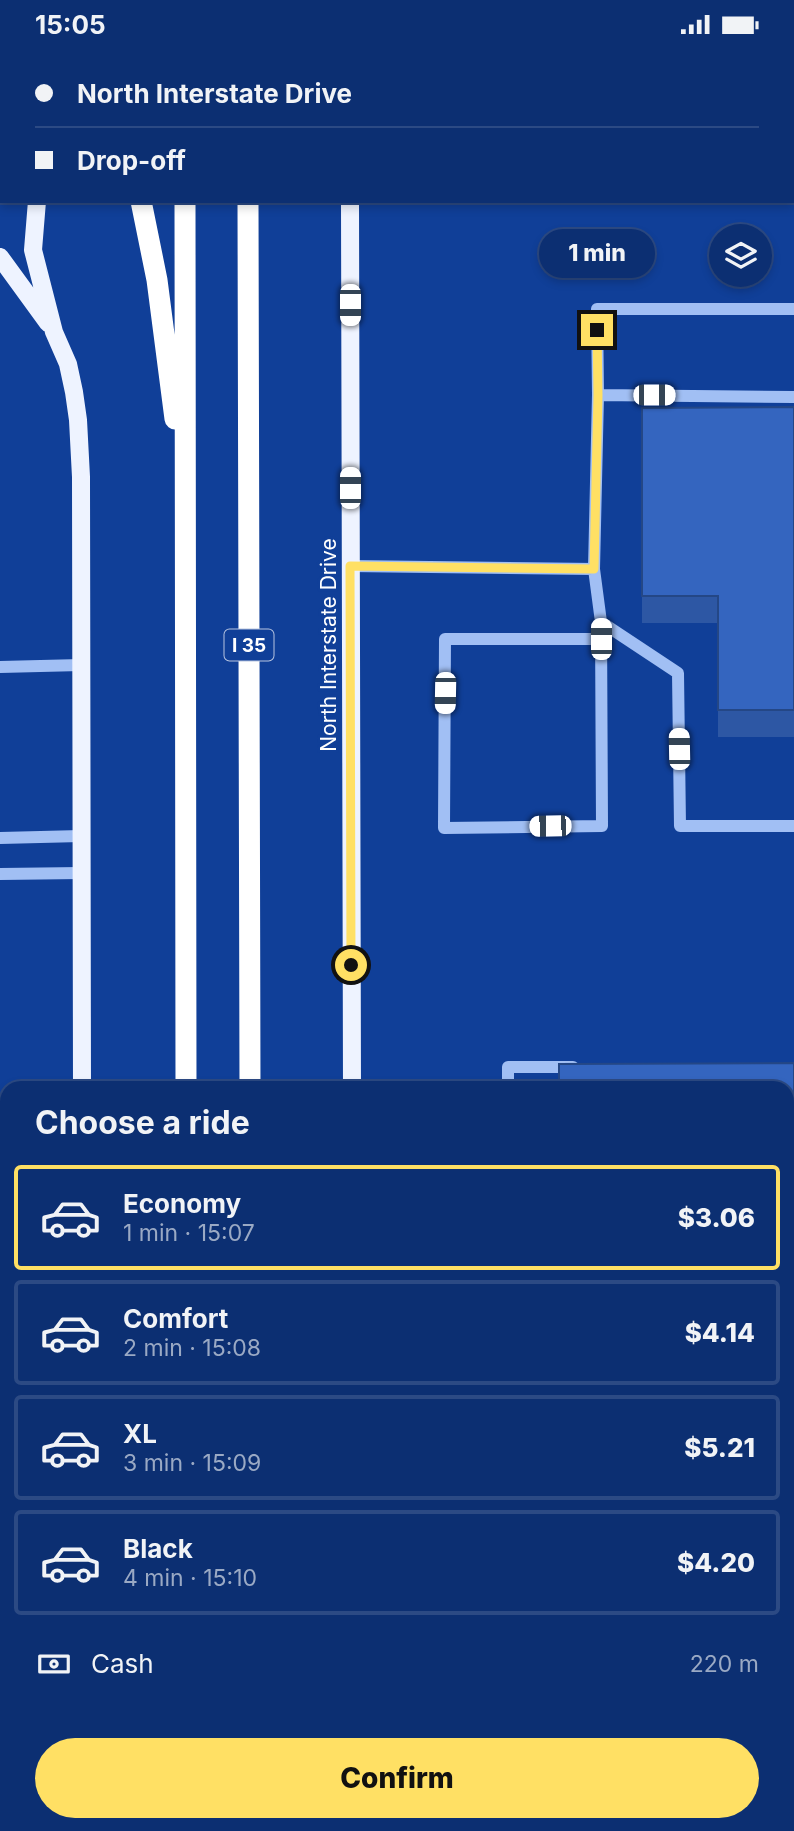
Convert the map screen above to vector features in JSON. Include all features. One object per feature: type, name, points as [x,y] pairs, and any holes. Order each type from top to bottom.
[{"type":"highway","points":[[141,203],[157,280],[186,511]]},
{"type":"highway","points":[[185,203],[186,1081]]},
{"type":"highway","name":"I 35","points":[[248,203],[250,1081]]},
{"type":"main road","points":[[37,203],[33,250],[54,332],[68,364],[78,420],[81,477],[82,1081]]},
{"type":"main road","name":"North Interstate Drive","points":[[350,203],[352,1081]]},
{"type":"main road","points":[[1,262],[54,332]]},
{"type":"street","points":[[601,639],[445,639],[444,828],[603,826],[601,622],[594,569],[597,309],[794,309]]},
{"type":"street","points":[[598,395],[794,397]]},
{"type":"street","points":[[350,566],[594,569]]},
{"type":"street","points":[[601,622],[677,673],[680,826],[794,826]]},
{"type":"street","points":[[0,667],[81,666]]},
{"type":"street","points":[[0,838],[81,837]]},
{"type":"street","points":[[0,874],[81,873]]},
{"type":"street","points":[[508,1081],[508,1067],[590,1067]]},
{"type":"building","points":[[794,407],[794,710],[718,710],[718,596],[642,596],[642,408]]},
{"type":"building","points":[[794,1063],[794,1081],[559,1081],[559,1064]]},
{"type":"route","points":[[351,965],[350,566],[594,569],[597,330]]}]
